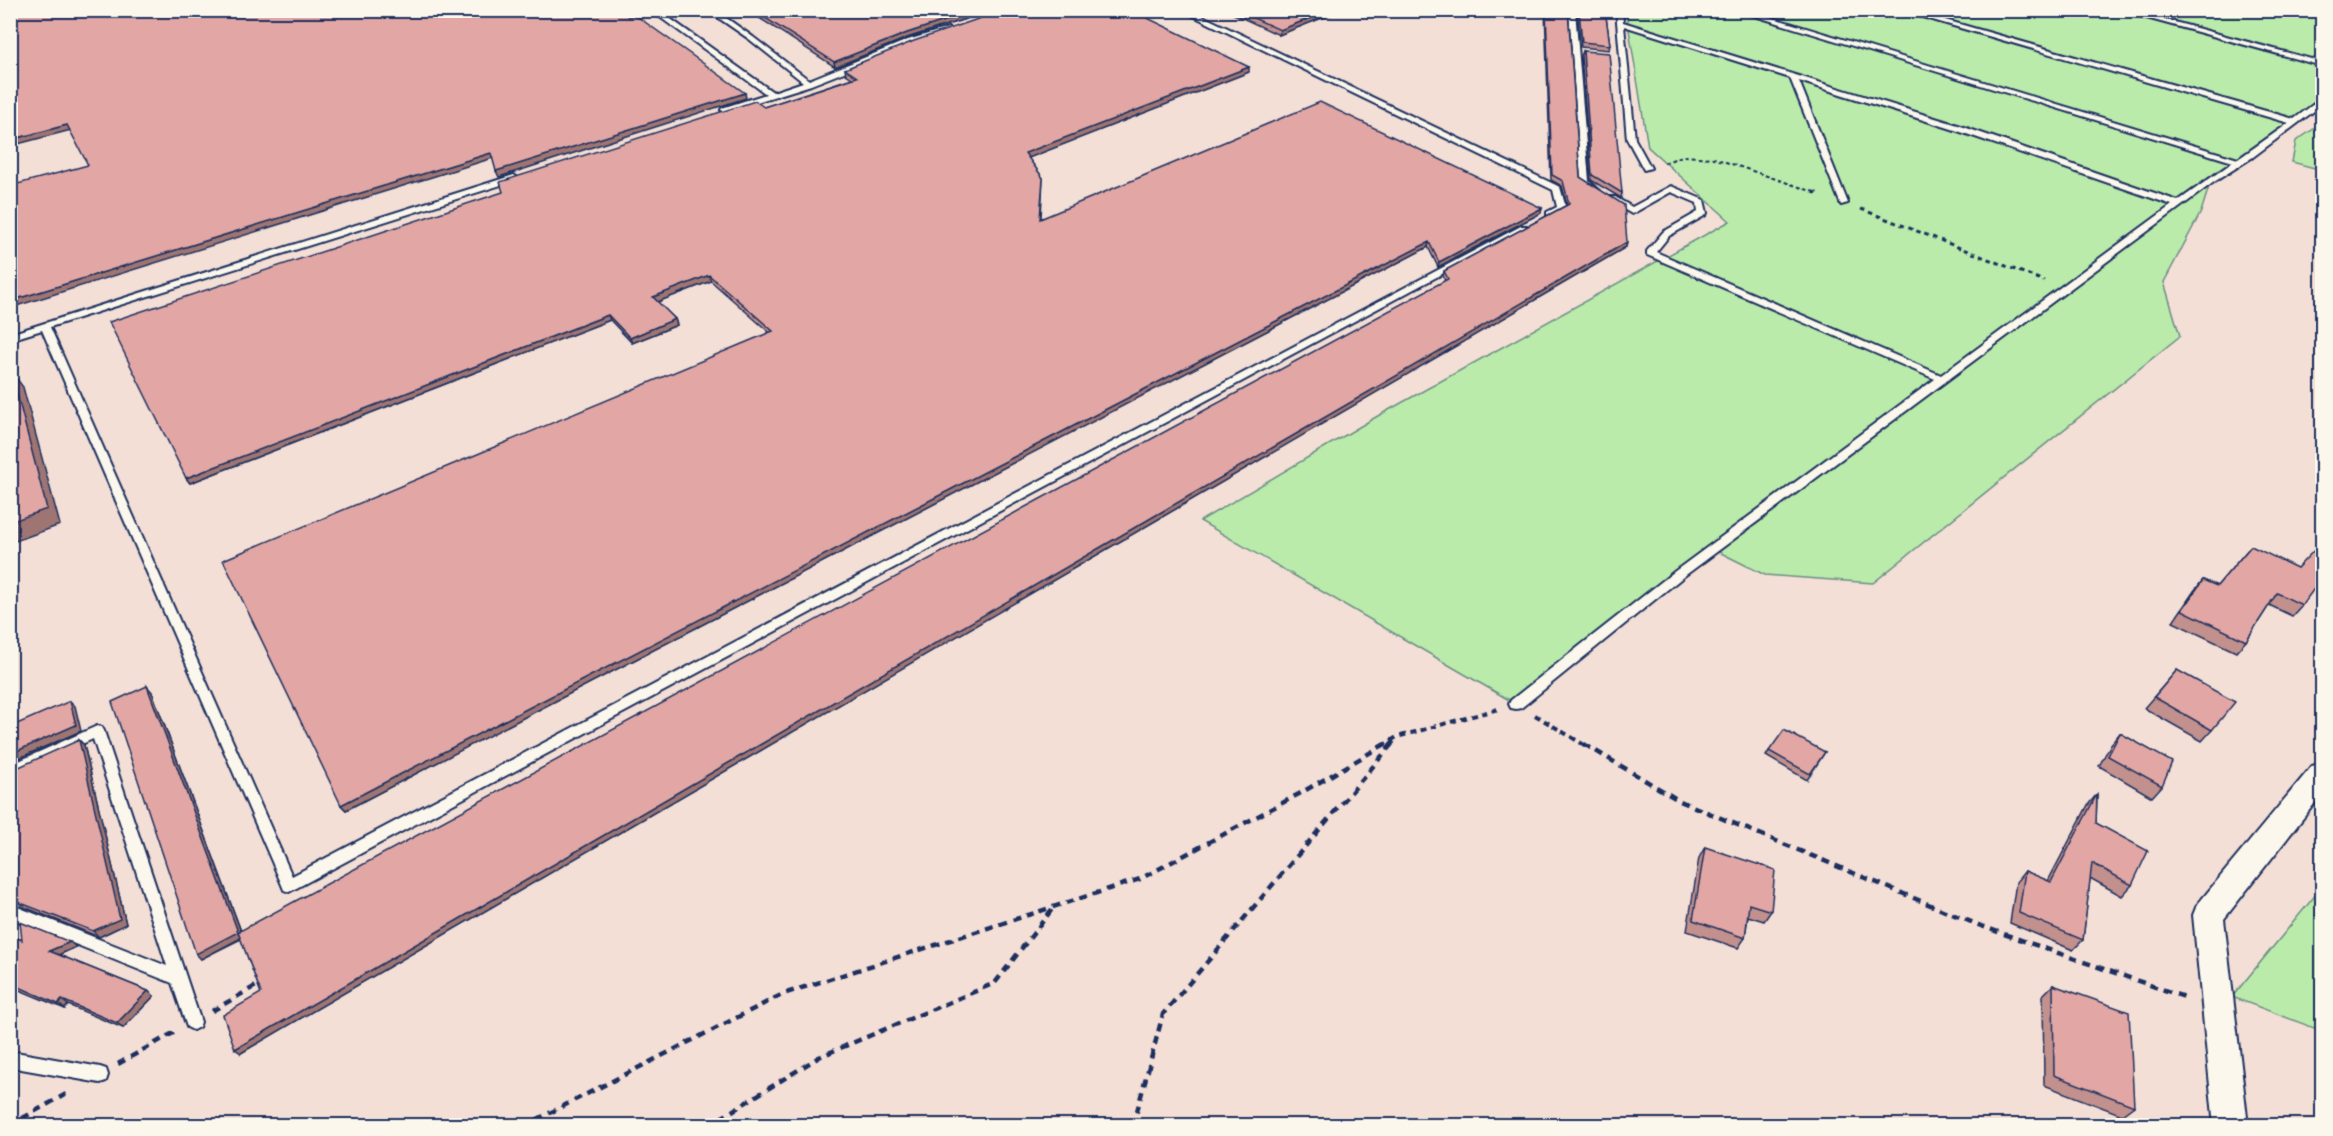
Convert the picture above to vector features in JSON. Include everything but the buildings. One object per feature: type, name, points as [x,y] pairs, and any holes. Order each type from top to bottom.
[{"type":"street","points":[[2231,1125],[2208,915],[2322,774]]},
{"type":"lane","points":[[653,10],[772,95]]},
{"type":"lane","points":[[710,10],[752,38],[808,83]]},
{"type":"lane","points":[[45,326],[290,885],[1562,208],[1557,189],[1184,10]]},
{"type":"lane","points":[[1572,10],[1585,182],[1632,210],[1671,189],[1701,202],[1703,213],[1666,234],[1650,253],[1942,379]]},
{"type":"lane","points":[[1619,10],[1631,139],[1647,168]]},
{"type":"lane","points":[[1738,10],[2240,162]]},
{"type":"lane","points":[[1901,10],[2295,122]]},
{"type":"lane","points":[[2120,10],[2322,64]]},
{"type":"lane","points":[[1620,23],[1956,127],[2179,204]]},
{"type":"lane","points":[[718,113],[808,83],[910,42],[955,28]]},
{"type":"lane","points":[[1575,51],[1587,52]]},
{"type":"lane","points":[[1611,54],[1622,55]]},
{"type":"lane","points":[[1794,78],[1844,203]]},
{"type":"lane","points":[[1516,704],[1679,574],[2179,204],[2322,102]]},
{"type":"lane","points":[[10,337],[525,174]]},
{"type":"lane","points":[[10,771],[97,731],[193,1022]]},
{"type":"lane","points":[[10,911],[178,978]]},
{"type":"lane","points":[[10,1059],[100,1075]]},
{"type":"path","points":[[1647,168],[1682,156],[1714,158],[1844,203],[2064,289]]},
{"type":"path","points":[[524,1125],[783,994],[1140,879],[1299,794],[1397,737],[1516,704],[1680,801],[1981,926],[2218,1009]]},
{"type":"path","points":[[1133,1125],[1164,1014],[1397,737]]},
{"type":"path","points":[[708,1125],[819,1057],[996,982],[1054,907]]},
{"type":"path","points":[[10,1125],[265,981]]},
{"type":"green space","points":[[1626,11],[2322,11],[2322,170],[2292,162],[2296,141],[2321,124],[2317,107],[2211,180],[2201,212],[2164,282],[2180,336],[1873,583],[1765,575],[1713,549],[1516,704],[1200,521],[1376,417],[1730,221],[1648,147]]},
{"type":"green space","points":[[2322,887],[2322,1031],[2232,997]]}]
